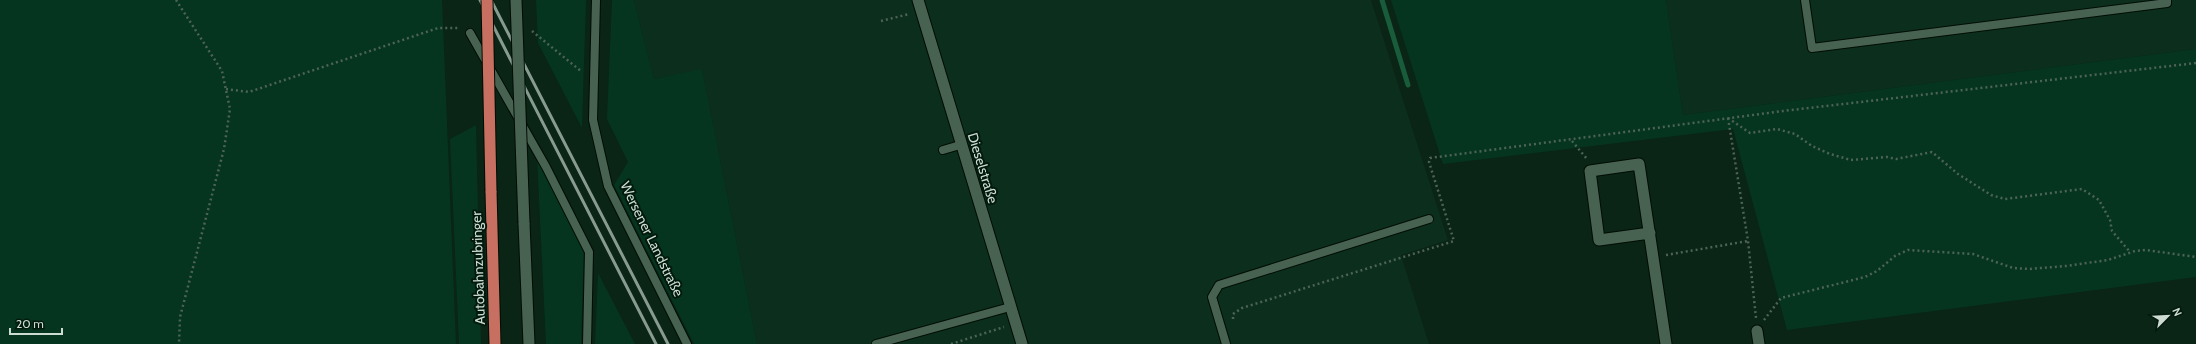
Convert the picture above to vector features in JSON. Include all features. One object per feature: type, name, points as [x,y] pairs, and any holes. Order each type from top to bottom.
[{"type":"highway","name":"Autobahnzubringer","points":[[487,0],[495,344]]},
{"type":"street","points":[[516,0],[529,344]]},
{"type":"street","name":"Dieselstraße","points":[[918,0],[960,145],[1022,344]]},
{"type":"street","points":[[1650,233],[1599,240],[1590,171],[1639,164],[1654,257],[1666,344]]},
{"type":"street","points":[[1758,331],[1759,344]]},
{"type":"lane","name":"Wersener Landstraße","points":[[596,0],[593,120],[608,186],[686,344]]},
{"type":"lane","points":[[1805,0],[1812,48],[2167,3],[2167,0]]},
{"type":"lane","points":[[470,33],[546,167],[589,252],[587,344]]},
{"type":"lane","points":[[943,150],[960,145]]},
{"type":"lane","points":[[1226,344],[1212,297],[1219,285],[1429,219]]},
{"type":"lane","points":[[876,344],[1010,307]]},
{"type":"path","points":[[176,0],[222,71],[230,109],[224,149],[180,317],[179,344]]},
{"type":"path","points":[[881,22],[904,15]]},
{"type":"path","points":[[526,26],[594,81]]},
{"type":"path","points":[[226,89],[249,92],[438,28],[459,28],[470,33]]},
{"type":"path","points":[[1642,129],[2126,69],[2196,63]]},
{"type":"path","points":[[1728,118],[1748,241],[1758,331]]},
{"type":"path","points":[[1728,118],[1750,133],[1777,129],[1795,134],[1812,146],[1824,152],[1851,160],[1887,157],[1896,159],[1932,152],[1958,174],[1991,195],[2005,199],[2082,189],[2099,200],[2110,220],[2112,232],[2131,253]]},
{"type":"path","points":[[1572,141],[1587,157],[1590,171]]},
{"type":"path","points":[[1654,257],[1748,241]]},
{"type":"path","points":[[1758,331],[1770,311],[1781,298],[1865,276],[1877,271],[1895,256],[1908,250],[1972,254],[2013,268],[2066,266],[2108,260],[2146,250],[2162,251],[2196,257]]},
{"type":"path","points":[[951,344],[1015,324]]},
{"type":"shaded area","points":[[0,0],[442,0],[456,344],[0,344]]},
{"type":"shaded area","points":[[536,0],[586,0],[582,128],[538,43]]},
{"type":"shaded area","points":[[612,0],[634,0],[654,79],[702,69],[757,344],[694,344],[614,185],[628,162],[607,119]]},
{"type":"shaded area","points":[[634,0],[1371,0],[1448,240],[1401,255],[1429,344],[757,344],[702,70],[654,79]]},
{"type":"shaded area","points":[[1391,0],[1666,0],[1683,115],[2196,49],[2196,277],[1787,330],[1733,129],[1443,164]]},
{"type":"shaded area","points":[[1666,0],[2196,0],[2196,49],[1683,115]]},
{"type":"shaded area","points":[[476,125],[481,344],[459,344],[450,139]]},
{"type":"shaded area","points":[[537,157],[584,248],[581,344],[546,344]]},
{"type":"shaded area","points":[[598,273],[635,344],[595,344]]},
{"type":"waterway","points":[[1382,0],[1408,85]]},
{"type":"railway","points":[[480,0],[656,344]]},
{"type":"railway","points":[[491,0],[668,344]]}]
